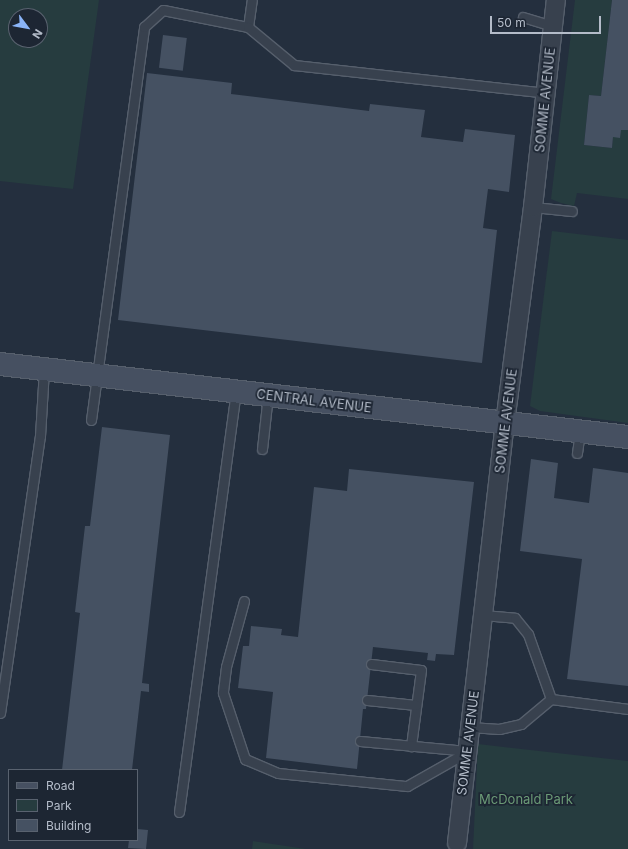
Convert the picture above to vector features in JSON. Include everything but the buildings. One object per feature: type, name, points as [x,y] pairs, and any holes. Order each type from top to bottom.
[{"type":"street","name":"SOMME AVENUE","points":[[457,842],[505,423],[533,207],[556,0]]},
{"type":"street","name":"CENTRAL AVENUE","points":[[0,364],[628,437]]},
{"type":"lane","points":[[248,28],[252,0]]},
{"type":"lane","points":[[91,420],[144,27],[163,10],[248,28],[294,65],[546,93]]},
{"type":"lane","points":[[523,17],[553,26]]},
{"type":"lane","points":[[533,207],[572,211]]},
{"type":"lane","points":[[0,713],[40,436],[44,369]]},
{"type":"lane","points":[[179,812],[236,391]]},
{"type":"lane","points":[[262,449],[268,395]]},
{"type":"lane","points":[[577,453],[580,432]]},
{"type":"lane","points":[[244,601],[226,667],[223,693],[245,759],[278,773],[407,786],[467,752]]},
{"type":"lane","points":[[483,615],[515,618],[528,634],[551,699]]},
{"type":"lane","points":[[371,664],[421,670],[411,746]]},
{"type":"lane","points":[[470,727],[499,729],[521,724],[551,699],[628,709]]},
{"type":"lane","points":[[367,700],[416,706]]},
{"type":"lane","points":[[360,741],[467,752]]},
{"type":"green space","points":[[0,0],[99,0],[73,189],[0,181]]},
{"type":"green space","points":[[575,0],[612,0],[601,96],[589,95],[584,145],[612,148],[613,137],[621,130],[628,130],[628,199],[577,193],[574,206],[551,199]]},
{"type":"green space","points":[[552,231],[628,240],[628,423],[540,411],[530,406]]},
{"type":"green space","name":"McDonald Park","points":[[478,744],[628,761],[628,849],[473,849]]},
{"type":"green space","points":[[253,841],[306,849],[252,849]]}]
